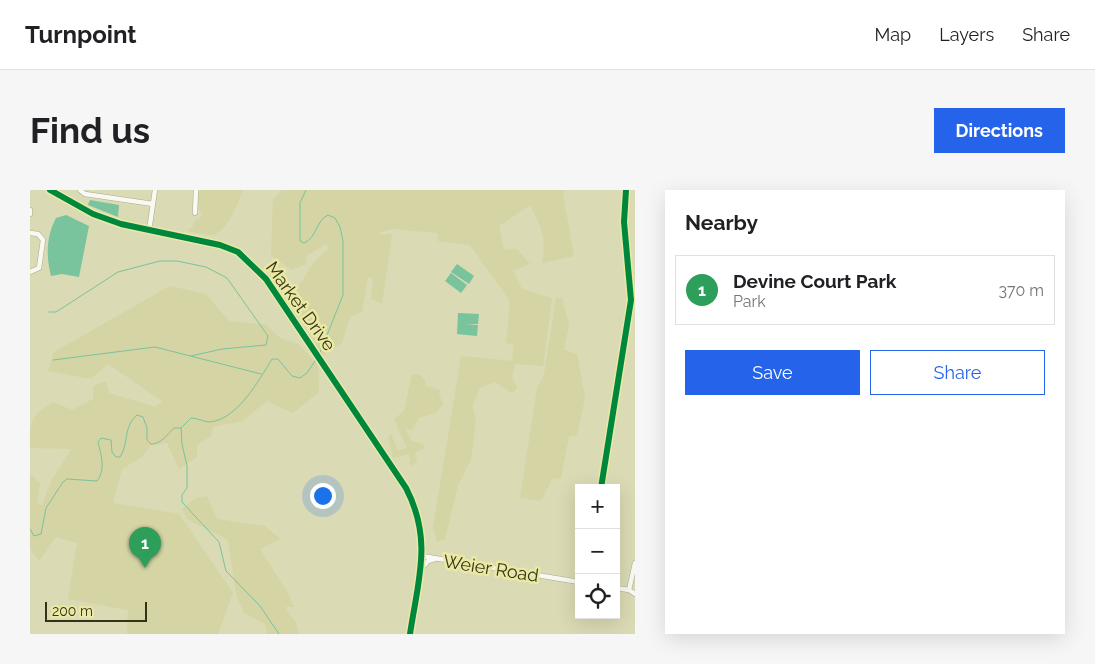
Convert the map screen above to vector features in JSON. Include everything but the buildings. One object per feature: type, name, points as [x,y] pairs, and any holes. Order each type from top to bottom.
[{"type":"street","name":"Market Drive","points":[[50,190],[93,214],[149,231],[202,240],[238,252],[266,279],[406,488],[416,507],[423,536],[422,556]]},
{"type":"street","points":[[80,190],[85,194],[153,204]]},
{"type":"street","points":[[149,231],[155,190]]},
{"type":"street","points":[[195,213],[196,190]]},
{"type":"street","points":[[602,484],[631,300],[624,222],[626,190]]},
{"type":"street","points":[[30,233],[38,234],[43,240],[39,268],[30,272]]},
{"type":"street","points":[[628,327],[635,328]]},
{"type":"street","name":"Weier Road","points":[[410,634],[422,556],[575,581]]},
{"type":"street","points":[[420,570],[426,563],[436,559]]},
{"type":"street","points":[[629,590],[635,563]]},
{"type":"street","points":[[620,589],[629,590],[635,594]]},
{"type":"shaded area","points":[[200,190],[243,190],[227,223],[217,233],[211,235],[187,231],[202,214],[197,207]]},
{"type":"shaded area","points":[[282,190],[565,190],[563,194],[574,256],[542,263],[544,247],[542,233],[530,205],[499,226],[504,250],[517,249],[530,264],[513,271],[522,289],[552,298],[543,366],[515,364],[512,377],[517,388],[512,393],[495,382],[480,388],[472,407],[476,419],[471,459],[458,485],[445,539],[437,542],[433,527],[461,356],[512,361],[514,344],[506,343],[510,301],[470,245],[438,241],[437,233],[394,229],[380,232],[379,235],[392,234],[382,304],[371,299],[373,278],[368,277],[362,312],[350,317],[342,343],[323,356],[296,308],[301,296],[296,290],[314,262],[329,248],[326,244],[307,255],[306,264],[292,270],[271,256],[273,199]]},
{"type":"shaded area","points":[[90,200],[119,205],[118,217],[88,205]]},
{"type":"shaded area","points":[[66,215],[89,226],[79,277],[62,274],[51,276],[49,269],[48,247],[50,232],[56,218]]},
{"type":"shaded area","points":[[457,264],[474,276],[469,284],[451,272]]},
{"type":"shaded area","points":[[451,273],[467,285],[461,293],[445,281]]},
{"type":"shaded area","points":[[170,286],[206,294],[229,321],[267,325],[280,338],[298,344],[318,365],[319,392],[293,413],[267,401],[243,421],[213,427],[211,436],[197,445],[197,457],[179,469],[167,443],[150,446],[142,457],[122,469],[113,503],[179,514],[233,593],[218,634],[127,634],[128,610],[68,599],[77,543],[56,537],[39,561],[30,549],[30,474],[40,483],[37,504],[42,505],[51,481],[72,449],[30,448],[31,426],[40,411],[53,402],[72,410],[93,399],[93,386],[106,381],[109,393],[156,407],[162,401],[108,364],[91,379],[48,371],[54,352]]},
{"type":"shaded area","points":[[556,298],[562,298],[569,324],[564,350],[577,354],[585,397],[577,435],[569,436],[561,478],[552,479],[541,501],[520,498],[537,388],[544,375]]},
{"type":"shaded area","points":[[458,313],[479,314],[478,324],[465,324],[478,325],[477,336],[457,334]]},
{"type":"shaded area","points":[[412,374],[420,375],[426,381],[425,386],[440,390],[439,394],[443,404],[437,412],[419,418],[412,430],[405,429],[412,441],[424,444],[424,449],[417,451],[415,455],[417,462],[410,466],[409,454],[393,458],[388,437],[391,434],[398,451],[407,448],[394,419],[404,411]]},
{"type":"shaded area","points":[[207,496],[217,519],[265,526],[280,539],[260,549],[288,593],[294,607],[285,607],[296,623],[299,634],[267,634],[265,624],[244,613],[236,594],[228,540],[187,519],[182,509],[194,499]]},
{"type":"waterway","points":[[306,190],[300,203],[300,241],[304,243],[308,241],[324,217],[328,215],[335,218],[340,227],[343,241],[343,295],[319,355]]},
{"type":"waterway","points":[[49,312],[56,312],[118,272],[160,261],[177,261],[206,267],[227,278],[268,336],[266,345],[222,349],[191,356]]},
{"type":"waterway","points":[[53,360],[155,347],[261,374]]},
{"type":"waterway","points":[[279,634],[260,606],[226,571],[219,542],[182,502],[182,495],[187,488],[187,466],[182,444],[181,428],[191,418],[210,422],[230,414],[247,397],[272,359],[278,359],[292,376],[300,378],[307,373],[317,358]]},
{"type":"waterway","points":[[30,529],[34,536],[41,534],[46,508],[67,479],[97,481],[102,467],[98,442],[101,438],[111,440],[112,452],[116,457],[120,457],[130,425],[137,415],[143,417],[147,428],[147,440],[151,444],[161,441],[174,428],[181,428]]},
{"type":"cycle path","points":[[50,190],[93,214],[121,224],[220,245],[238,252],[266,279],[406,488],[414,507],[419,525],[421,560],[410,634]]},
{"type":"cycle path","points":[[602,484],[631,300],[624,222],[626,190]]},
{"type":"place","name":"Devine Court Park","points":[[145,568]]}]
